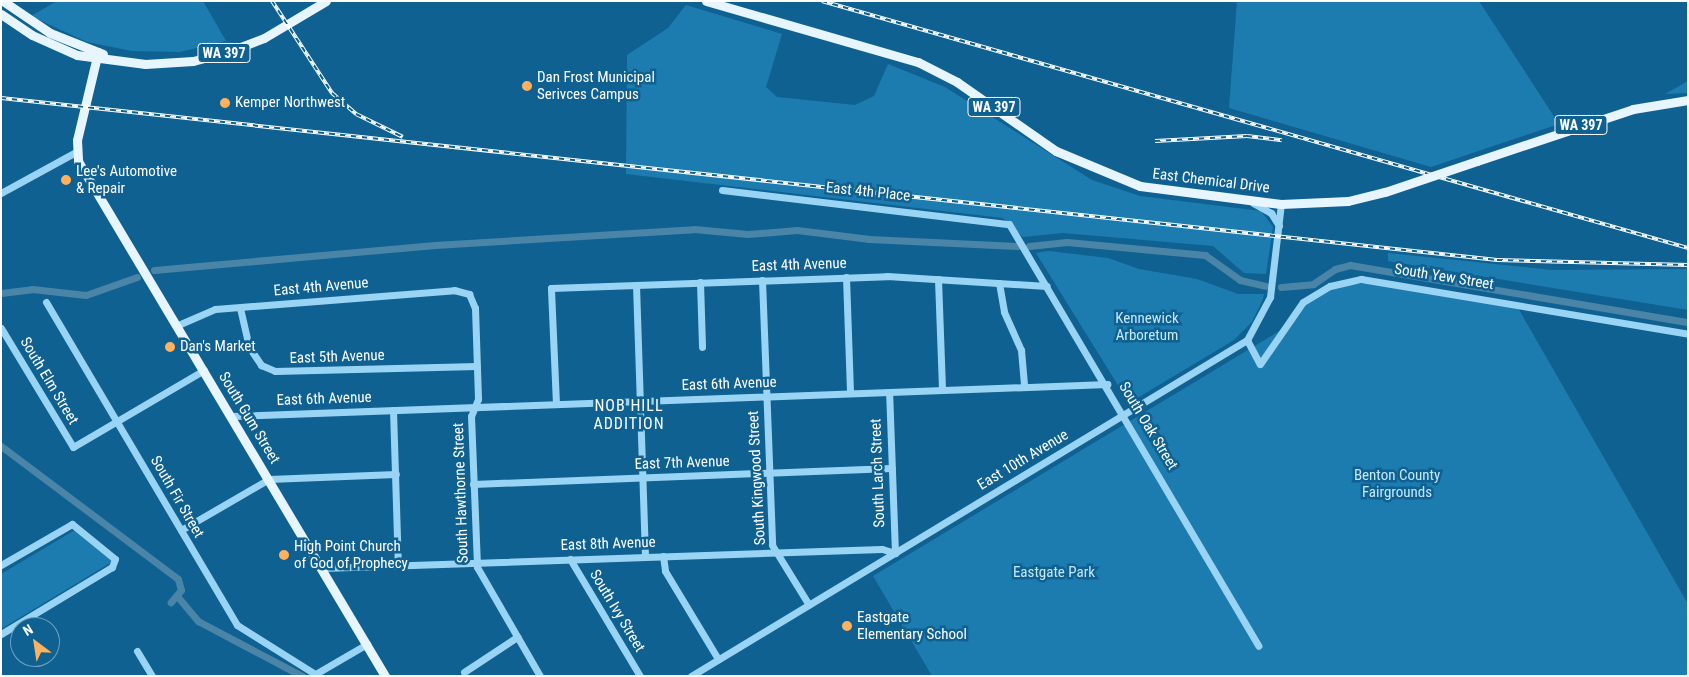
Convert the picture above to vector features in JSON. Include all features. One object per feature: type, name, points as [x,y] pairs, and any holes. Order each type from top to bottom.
[{"type":"main road","name":"WA 397","points":[[2,1],[50,33],[97,56]]},
{"type":"main road","name":"WA 397","points":[[1,14],[43,41],[97,56],[145,64],[192,61],[230,51],[264,38],[326,1]]},
{"type":"main road","name":"East Chemical Drive","points":[[706,1],[918,62],[957,82],[1056,152],[1098,172],[1140,186],[1248,201],[1281,204],[1348,201],[1385,192],[1611,115],[1688,100]]},
{"type":"main road","points":[[76,152],[97,56]]},
{"type":"main road","name":"South Gum Street","points":[[76,152],[385,676]]},
{"type":"street","points":[[1,193],[76,152]]},
{"type":"street","name":"East 4th Place","points":[[722,190],[1010,224]]},
{"type":"street","points":[[1248,201],[1271,213],[1279,227]]},
{"type":"street","points":[[1247,340],[1270,297],[1281,204]]},
{"type":"street","name":"South Oak Street","points":[[1010,224],[1125,414],[1259,646]]},
{"type":"street","points":[[846,277],[850,393]]},
{"type":"street","name":"East 4th Avenue","points":[[556,404],[551,288],[846,277],[938,279],[1047,286]]},
{"type":"street","points":[[938,279],[942,390]]},
{"type":"street","name":"South Yew Street","points":[[1247,340],[1260,364],[1303,302],[1330,286],[1360,279],[1688,334]]},
{"type":"street","name":"South Kingwood Street","points":[[762,280],[769,473],[775,552],[809,605]]},
{"type":"street","points":[[700,282],[702,347]]},
{"type":"street","points":[[999,283],[1004,312],[1021,350],[1024,387]]},
{"type":"street","points":[[636,285],[646,557]]},
{"type":"street","name":"East 4th Avenue","points":[[178,325],[206,311],[454,290],[469,294]]},
{"type":"street","name":"South Hawthorne Street","points":[[469,294],[475,308],[477,366],[475,407],[471,416],[476,563],[540,676]]},
{"type":"street","name":"South Fir Street","points":[[46,302],[237,625],[314,675]]},
{"type":"street","name":"East 5th Avenue","points":[[240,308],[249,347],[261,365],[275,371],[477,366]]},
{"type":"street","name":"South Elm Street","points":[[1,328],[73,447],[117,422]]},
{"type":"street","name":"East 10th Avenue","points":[[690,676],[1247,340]]},
{"type":"street","points":[[117,422],[204,370]]},
{"type":"street","name":"East 6th Avenue","points":[[232,416],[1107,384]]},
{"type":"street","name":"South Larch Street","points":[[889,392],[895,553]]},
{"type":"street","points":[[393,410],[398,565]]},
{"type":"street","name":"East 7th Avenue","points":[[473,484],[892,468]]},
{"type":"street","points":[[181,530],[269,479],[396,474]]},
{"type":"street","points":[[1,565],[72,524],[112,553],[114,564],[1,634]]},
{"type":"street","name":"East 8th Avenue","points":[[322,568],[882,549],[895,553]]},
{"type":"street","points":[[663,556],[666,570],[718,659]]},
{"type":"street","name":"South Ivy Street","points":[[570,560],[640,676]]},
{"type":"street","points":[[464,672],[517,637]]},
{"type":"street","points":[[314,675],[367,644]]},
{"type":"street","points":[[138,651],[152,676]]},
{"type":"green space","points":[[57,1],[203,1],[226,41],[180,52],[132,51],[87,42],[31,16]]},
{"type":"green space","points":[[1237,1],[1479,1],[1559,124],[1431,167],[1229,108]]},
{"type":"green space","points":[[686,5],[782,34],[766,87],[777,97],[855,105],[874,96],[888,64],[945,87],[1092,180],[1140,196],[1261,211],[1273,227],[1266,274],[1244,273],[1213,246],[1063,233],[1023,237],[1003,218],[626,174],[627,55],[668,28]]},
{"type":"green space","points":[[1688,81],[1688,93],[1665,94]]},
{"type":"green space","name":"Kennewick Arboretum","points":[[1049,251],[1108,258],[1139,269],[1197,279],[1238,294],[1264,294],[1263,299],[1252,322],[1234,340],[1129,403],[1036,253]]},
{"type":"green space","points":[[1388,253],[1552,270],[1688,269],[1688,310],[1388,261]]},
{"type":"green space","name":"Benton County Fairgrounds","points":[[1369,283],[1518,308],[1688,604],[1688,676],[932,676],[873,576],[1291,324],[1308,302],[1337,286]]},
{"type":"green space","points":[[75,530],[112,560],[21,617],[10,617],[10,624],[1,629],[1,574]]},
{"type":"waterway","points":[[154,270],[435,245],[694,229],[748,234],[797,230],[869,239],[1017,246]]},
{"type":"waterway","points":[[1029,246],[1067,242],[1205,255],[1240,280],[1265,286]]},
{"type":"waterway","points":[[1281,287],[1313,284],[1335,269],[1350,265],[1688,322]]},
{"type":"waterway","points":[[1,293],[32,289],[86,295],[137,277]]},
{"type":"waterway","points":[[1,446],[178,579],[181,590],[171,602]]},
{"type":"waterway","points":[[177,596],[198,621],[302,676]]},
{"type":"railway","points":[[272,1],[332,93],[356,114],[403,137]]},
{"type":"railway","points":[[822,1],[1688,248]]},
{"type":"railway","points":[[1,98],[1497,260],[1688,265]]},
{"type":"railway","points":[[1155,141],[1247,136],[1282,140]]},
{"type":"place","name":"Dan Frost Municipal Serivces Campus","points":[[527,86]]},
{"type":"place","name":"Kemper Northwest","points":[[225,103]]},
{"type":"place","name":"Lee's Automotive & Repair","points":[[66,180]]},
{"type":"place","name":"Dan's Market","points":[[170,347]]},
{"type":"place","name":"High Point Church of God of Prophecy","points":[[284,555]]},
{"type":"place","name":"Eastgate Elementary School","points":[[847,626]]},
{"type":"district","name":"NOB HILL ADDITION","points":[[629,415]]},
{"type":"park label","name":"Eastgate Park","points":[[1054,573]]}]
